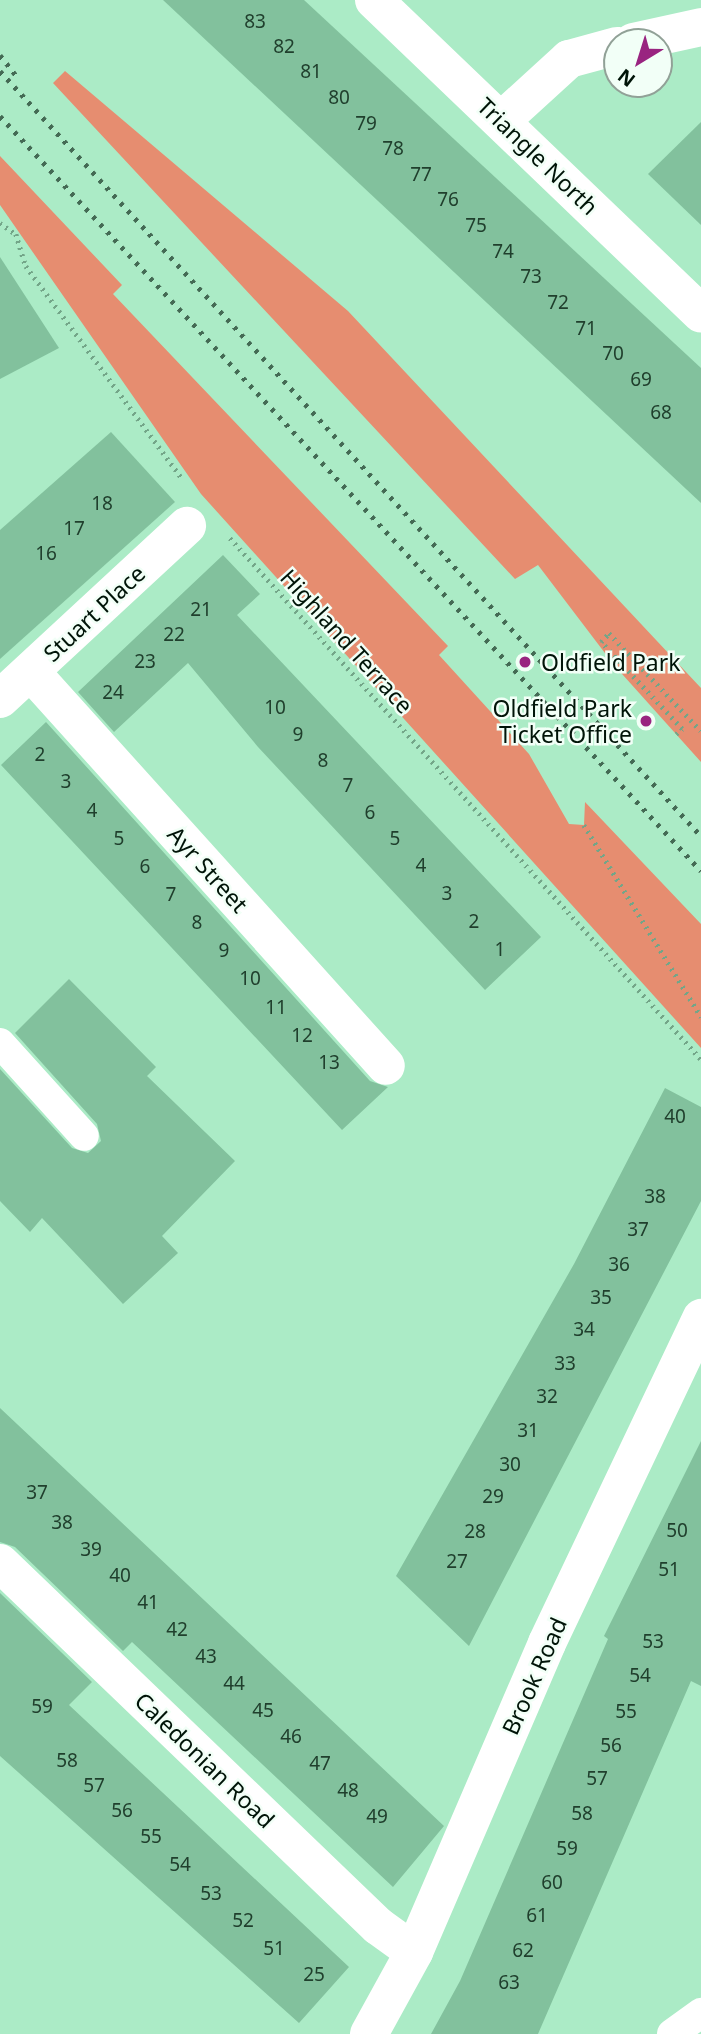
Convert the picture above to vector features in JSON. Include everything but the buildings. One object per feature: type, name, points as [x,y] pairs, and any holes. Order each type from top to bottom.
[{"type":"street","name":"Triangle North","points":[[374,0],[701,314]]},
{"type":"street","points":[[673,33],[701,27]]},
{"type":"street","points":[[501,121],[569,59],[603,50]]},
{"type":"street","name":"Stuart Place","points":[[0,699],[187,526]]},
{"type":"street","name":"Ayr Street","points":[[31,672],[386,1066]]},
{"type":"street","name":"Brook Road","points":[[369,2034],[414,1952],[547,1643],[701,1318]]},
{"type":"street","name":"Caledonian Road","points":[[0,1563],[378,1926],[414,1952]]},
{"type":"lane","points":[[0,1043],[83,1136]]},
{"type":"lane","points":[[672,2034],[701,2013]]},
{"type":"path","points":[[0,223],[16,234],[26,266],[189,488]]},
{"type":"path","name":"Highland Terrace","points":[[224,531],[701,1059]]},
{"type":"path","points":[[676,734],[682,729],[601,642],[609,633],[701,731]]},
{"type":"path","points":[[584,825],[701,1017]]},
{"type":"shaded area","points":[[65,71],[348,311],[701,688],[701,762],[614,665],[538,565],[515,579],[53,83]]},
{"type":"shaded area","points":[[0,156],[122,285],[113,294],[448,646],[439,655],[529,754],[569,824],[584,825],[585,802],[701,924],[701,1048],[201,494],[0,205]]},
{"type":"railway","points":[[0,55],[17,77]]},
{"type":"railway","points":[[0,71],[701,836]]},
{"type":"railway","points":[[0,116],[701,871]]},
{"type":"place","name":"Oldfield Park","points":[[525,662]]},
{"type":"place","name":"Oldfield Park Ticket Office","points":[[646,721]]}]
